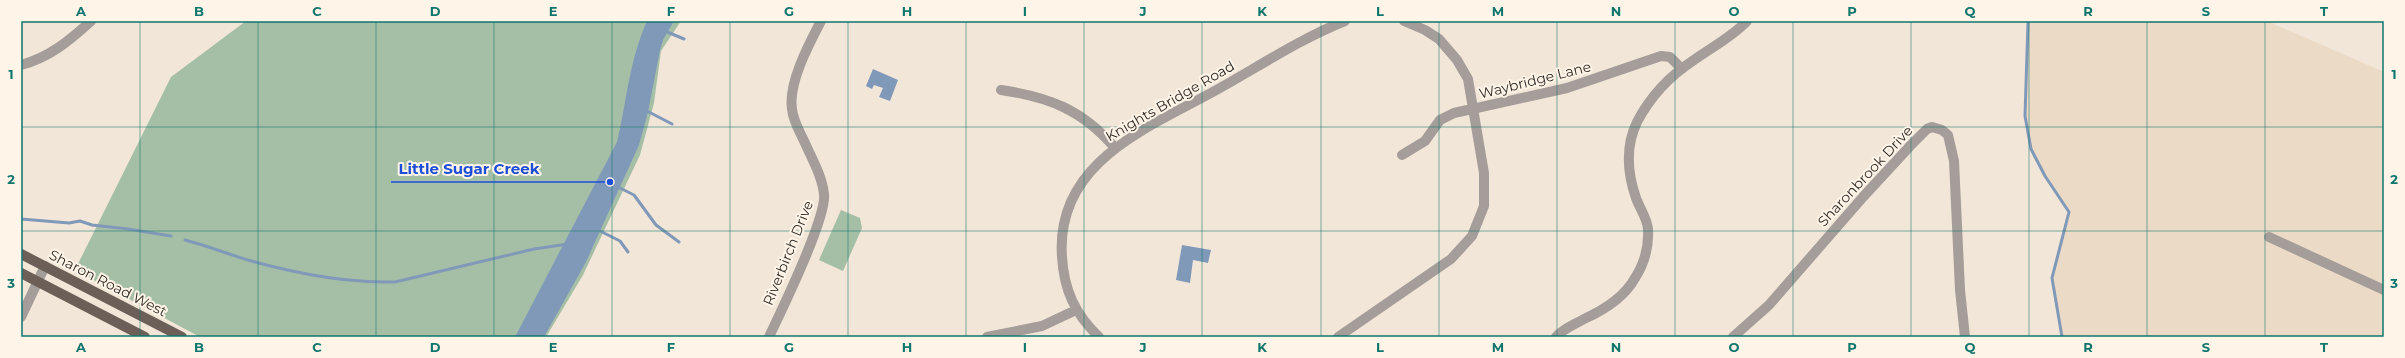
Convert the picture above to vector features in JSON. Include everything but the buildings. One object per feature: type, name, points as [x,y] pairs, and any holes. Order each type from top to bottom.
[{"type":"main road","name":"Sharon Road West","points":[[21,254],[182,337]]},
{"type":"main road","points":[[21,273],[145,337]]},
{"type":"street","points":[[21,65],[58,49],[91,21]]},
{"type":"street","name":"Riverbirch Drive","points":[[769,337],[808,249],[821,215],[824,202],[824,194],[817,169],[794,118],[792,98],[797,76],[821,21]]},
{"type":"street","name":"Knights Bridge Road","points":[[1099,337],[1076,310],[1069,297],[1063,272],[1062,252],[1064,224],[1070,206],[1082,181],[1092,167],[1115,148],[1292,48],[1345,21]]},
{"type":"street","points":[[1338,337],[1451,258],[1472,236],[1479,222],[1485,190],[1474,109],[1468,79],[1451,51],[1425,30],[1404,21]]},
{"type":"street","points":[[1556,337],[1570,326],[1610,305],[1620,298],[1635,279],[1642,264],[1648,242],[1648,229],[1630,178],[1628,167],[1630,143],[1638,122],[1646,108],[1659,90],[1682,69],[1737,32],[1747,21]]},
{"type":"street","name":"Waybridge Lane","points":[[1402,155],[1425,141],[1440,120],[1454,113],[1567,88],[1661,56],[1670,57],[1682,69]]},
{"type":"street","points":[[1001,90],[1042,98],[1067,108],[1092,124],[1115,148]]},
{"type":"street","name":"Sharonbrook Drive","points":[[1733,337],[1769,305],[1863,196],[1927,129],[1932,127],[1942,130],[1948,135],[1954,161],[1960,290],[1965,337]]},
{"type":"street","points":[[2269,237],[2384,290]]},
{"type":"street","points":[[21,317],[45,266]]},
{"type":"street","points":[[987,337],[1042,326],[1076,310]]},
{"type":"shaded area","points":[[2028,21],[2267,21],[2384,72],[2384,337],[2062,337],[2052,278],[2069,212],[2045,176],[2031,149],[2025,116]]},
{"type":"green space","points":[[246,21],[681,21],[661,51],[654,103],[640,155],[583,275],[546,337],[200,337],[75,270],[171,77]]},
{"type":"green space","points":[[841,210],[860,218],[862,228],[843,271],[819,260]]},
{"type":"water","points":[[647,21],[674,21],[663,40],[660,50],[648,112],[639,145],[586,262],[544,337],[515,337],[617,142],[632,66]]},
{"type":"water","points":[[873,69],[898,80],[890,101],[879,97],[883,88],[874,85],[872,89],[866,86]]},
{"type":"water","points":[[1182,245],[1211,250],[1208,263],[1193,260],[1190,283],[1176,280]]},
{"type":"waterway","points":[[2028,22],[2025,116],[2031,149],[2045,176],[2069,212],[2052,278],[2062,337]]},
{"type":"waterway","points":[[665,31],[684,39]]},
{"type":"waterway","points":[[645,110],[672,124]]},
{"type":"waterway","points":[[616,186],[634,195],[656,225],[679,242]]},
{"type":"waterway","points":[[21,219],[69,223],[80,221],[92,225],[171,236]]},
{"type":"waterway","points":[[596,229],[620,241],[628,252]]},
{"type":"waterway","points":[[185,240],[246,260],[289,270],[324,277],[378,282],[395,282],[534,249],[568,244]]},
{"type":"place","name":"Little Sugar Creek","points":[[610,182]]}]
